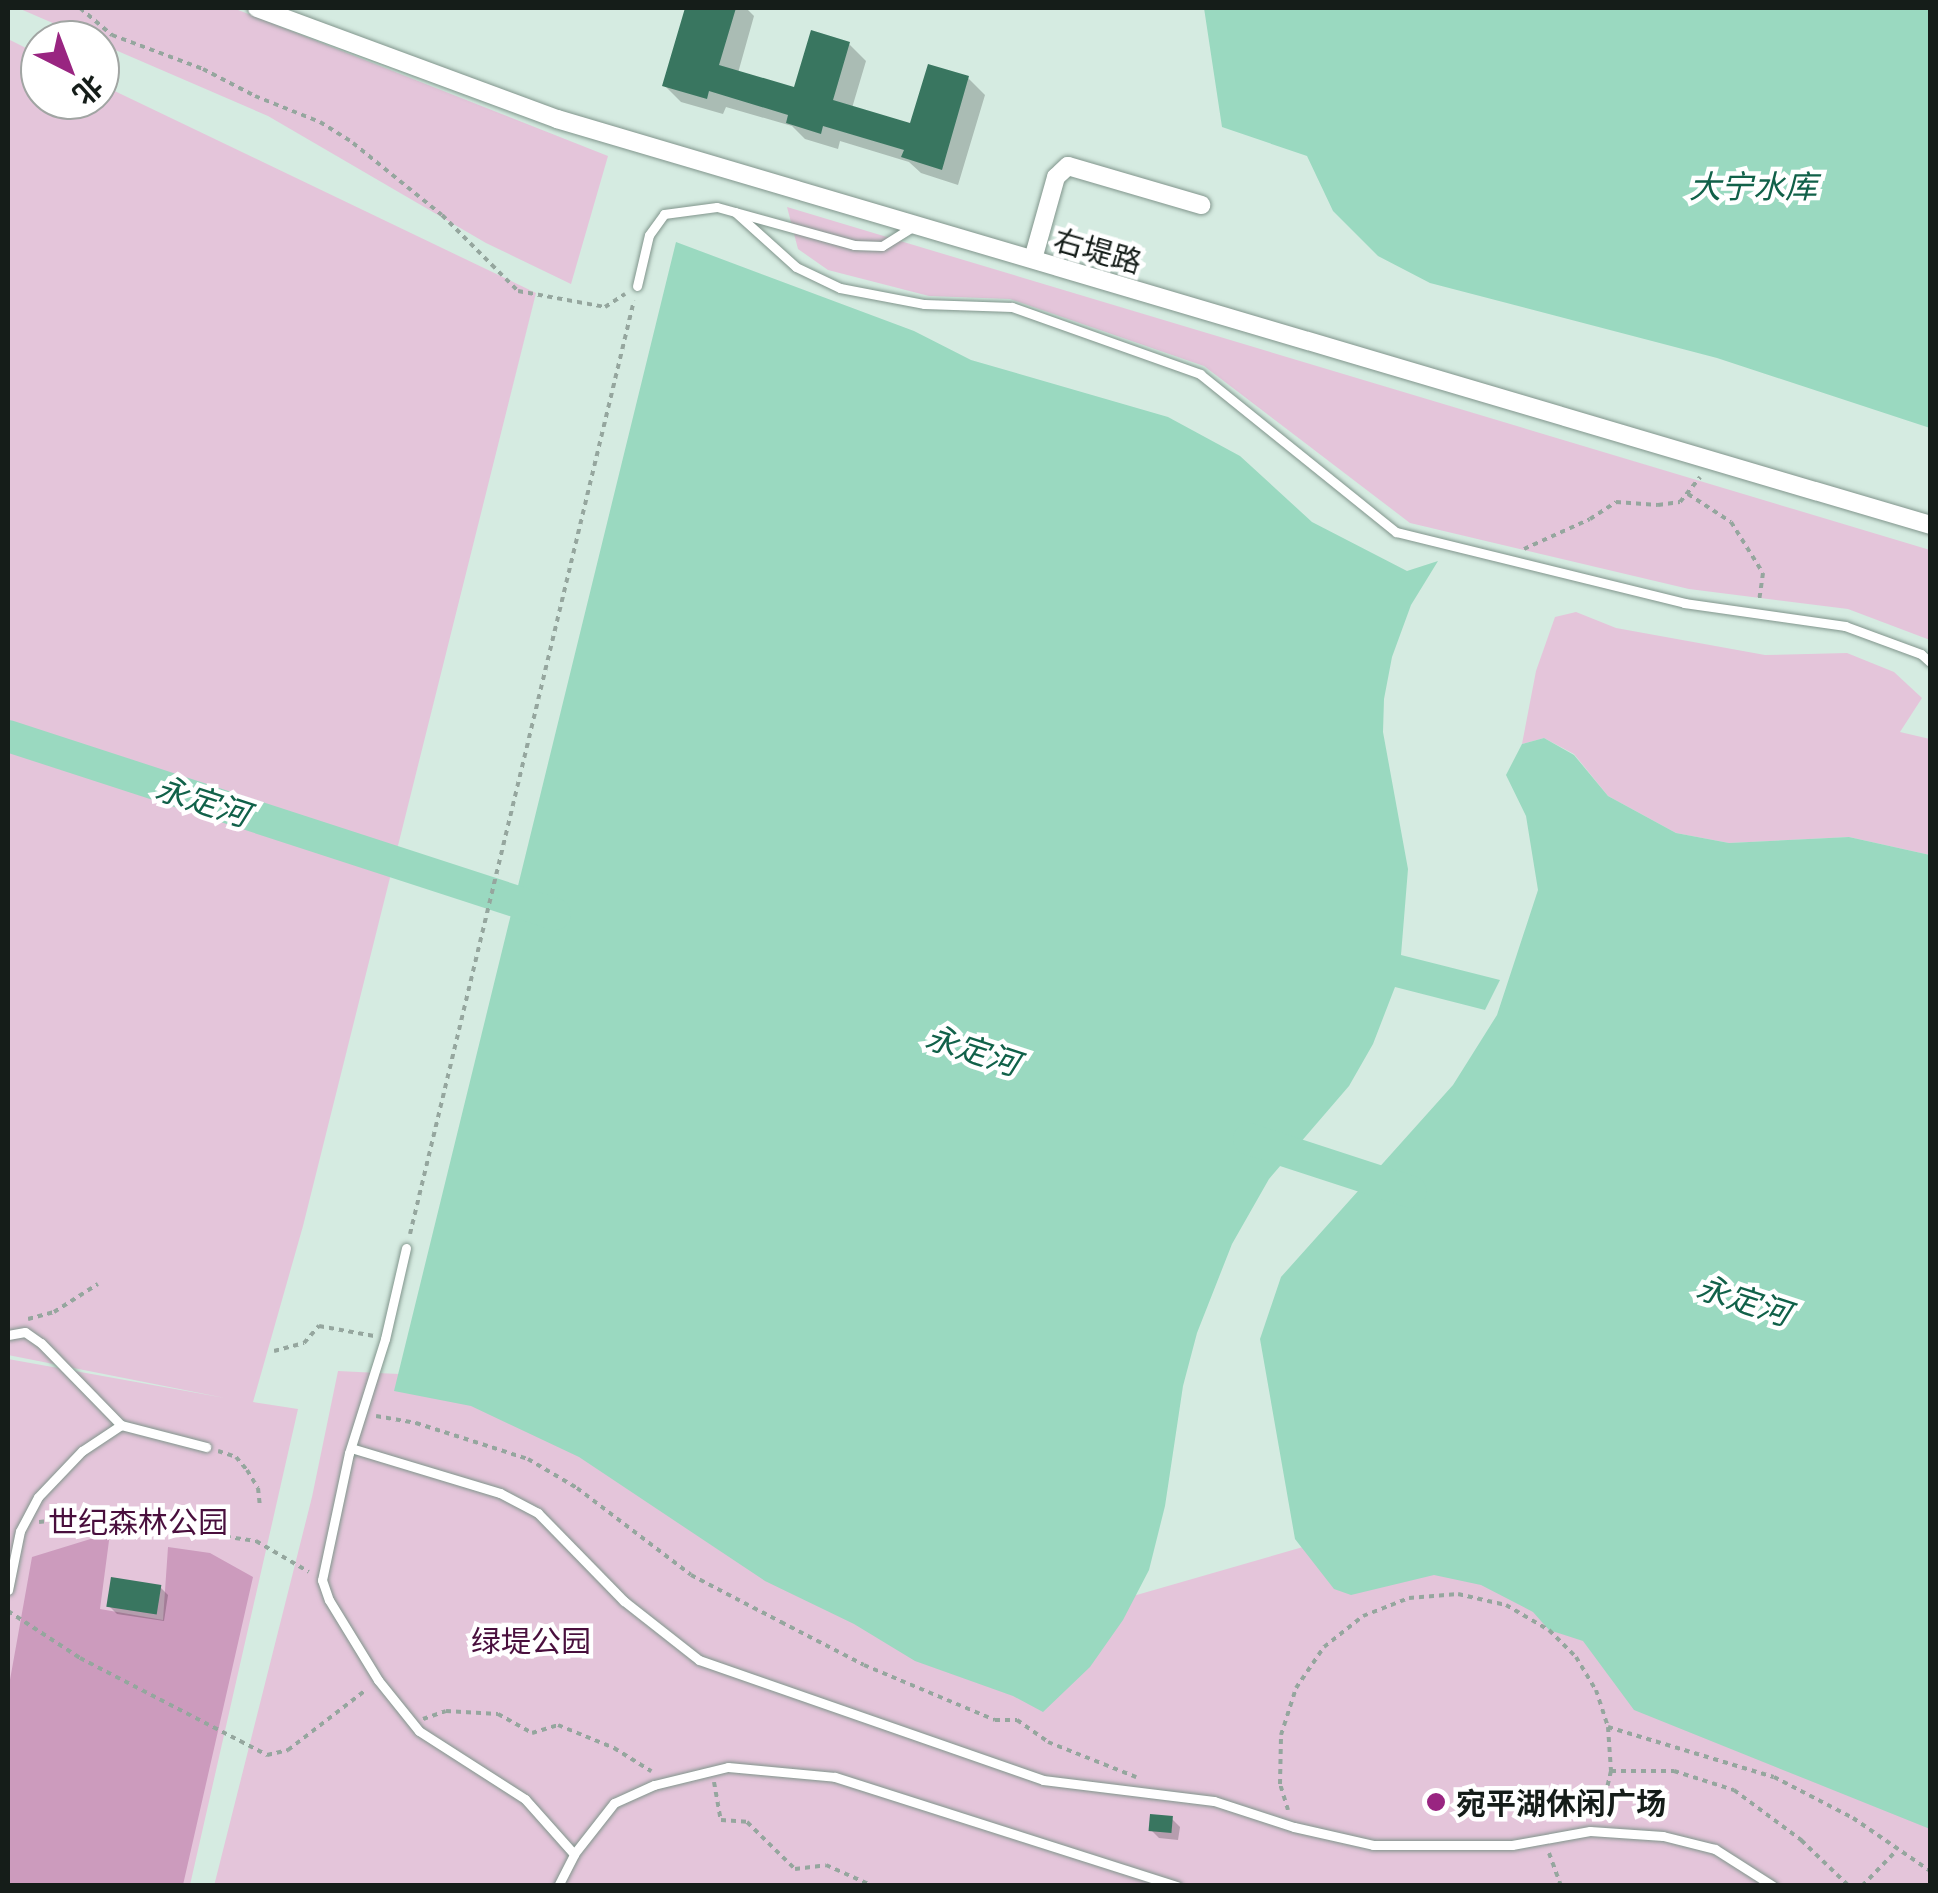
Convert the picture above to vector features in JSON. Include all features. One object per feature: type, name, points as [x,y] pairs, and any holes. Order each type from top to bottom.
[{"type":"street","name":"右堤路","points":[[256,8],[557,119],[1930,525]]},
{"type":"street","points":[[1032,260],[1056,177],[1068,166],[1201,205]]},
{"type":"lane","points":[[637,286],[649,235],[664,214],[717,207],[854,245],[882,246],[916,225]]},
{"type":"lane","points":[[742,215],[796,267],[840,288],[924,304],[1012,308],[1200,374],[1396,532],[1684,603],[1846,626],[1930,662]]},
{"type":"lane","points":[[406,1248],[385,1340],[351,1448],[322,1580],[378,1680],[412,1723],[525,1799],[574,1854]]},
{"type":"lane","points":[[8,1335],[25,1332],[42,1343],[121,1425],[206,1448]]},
{"type":"lane","points":[[8,1590],[24,1524],[49,1485],[82,1451],[121,1425]]},
{"type":"lane","points":[[351,1448],[500,1493],[538,1513],[624,1601],[700,1660],[1043,1780],[1214,1800],[1294,1827],[1374,1845],[1512,1845],[1595,1831],[1664,1836],[1715,1849],[1773,1886]]},
{"type":"lane","points":[[558,1886],[574,1854],[614,1803],[667,1782],[715,1770],[784,1769],[835,1777],[1177,1886]]},
{"type":"path","points":[[80,8],[112,35],[203,69],[255,96],[320,122],[353,143],[442,215],[518,291],[605,306],[637,286]]},
{"type":"path","points":[[406,1248],[637,286]]},
{"type":"path","points":[[1514,560],[1529,544],[1554,536],[1616,502],[1658,506],[1680,502],[1698,483],[1707,459]]},
{"type":"path","points":[[1688,494],[1731,522],[1763,573],[1758,614]]},
{"type":"path","points":[[24,1321],[54,1312],[98,1284]]},
{"type":"path","points":[[274,1351],[304,1343],[319,1326],[355,1329],[385,1340]]},
{"type":"path","points":[[362,1413],[416,1423],[528,1459],[577,1488],[706,1582],[864,1665],[995,1720],[1017,1720],[1048,1742],[1136,1776],[1149,1793]]},
{"type":"path","points":[[206,1448],[236,1456],[258,1488],[260,1506]]},
{"type":"path","points":[[24,1524],[88,1517],[256,1541],[322,1580]]},
{"type":"path","points":[[1294,1827],[1280,1784],[1281,1735],[1296,1688],[1324,1647],[1362,1616],[1409,1598],[1458,1594],[1506,1605],[1549,1630],[1576,1657],[1596,1690],[1608,1727],[1611,1770],[1595,1831]]},
{"type":"path","points":[[8,1610],[80,1658],[268,1755],[288,1750],[378,1680]]},
{"type":"path","points":[[412,1723],[446,1711],[498,1714],[532,1733],[558,1726],[614,1748],[667,1782]]},
{"type":"path","points":[[1608,1727],[1774,1777],[1853,1818],[1930,1872]]},
{"type":"path","points":[[715,1770],[721,1820],[748,1822],[796,1869],[826,1865],[873,1886]]},
{"type":"path","points":[[1611,1770],[1674,1771],[1734,1790],[1801,1840],[1849,1886]]},
{"type":"path","points":[[1547,1838],[1551,1867],[1561,1886]]},
{"type":"path","points":[[1862,1886],[1898,1849]]},
{"type":"green space","points":[[18,8],[233,8],[608,156],[571,284],[486,243],[268,116],[120,52],[120,20],[46,20]]},
{"type":"green space","name":"世纪森林公园","points":[[8,39],[20,45],[20,120],[120,120],[120,94],[536,293],[303,1226],[253,1402],[298,1409],[190,1885],[8,1885],[8,1359],[225,1398],[8,1355]]},
{"type":"green space","points":[[787,207],[1930,550],[1930,640],[1848,609],[1689,589],[1410,523],[1204,366],[1010,299],[929,296],[828,270],[798,249]]},
{"type":"green space","points":[[1576,612],[1616,628],[1765,655],[1847,653],[1894,672],[1922,698],[1900,732],[1930,739],[1930,855],[1849,837],[1729,843],[1676,833],[1608,796],[1574,754],[1544,738],[1522,744],[1536,671],[1555,617]]},
{"type":"green space","name":"绿堤公园","points":[[338,1371],[581,1383],[1005,1633],[1341,1536],[1627,1611],[1930,1774],[1930,1885],[214,1886],[312,1497]]},
{"type":"shaded area","points":[[110,1533],[100,1609],[163,1620],[168,1547],[210,1553],[253,1577],[183,1885],[8,1885],[8,1691],[32,1557]]},
{"type":"water","name":"大宁水库","points":[[1204,8],[1930,8],[1930,428],[1717,358],[1430,283],[1378,256],[1333,211],[1307,156],[1222,127]]},
{"type":"water","points":[[676,242],[914,331],[971,360],[1168,417],[1240,456],[1312,522],[1407,571],[1438,561],[1411,605],[1392,657],[1384,699],[1383,732],[1408,869],[1401,955],[1500,980],[1485,1010],[1395,987],[1373,1044],[1349,1086],[1269,1179],[1232,1244],[1197,1333],[1183,1386],[1165,1506],[1149,1570],[1123,1620],[1090,1667],[1043,1712],[1013,1696],[915,1661],[854,1624],[765,1581],[579,1457],[471,1406],[394,1391]]},
{"type":"water","points":[[1544,738],[1574,755],[1608,796],[1676,833],[1729,843],[1849,837],[1930,855],[1930,1829],[1634,1710],[1583,1641],[1549,1630],[1533,1612],[1481,1585],[1434,1575],[1351,1595],[1334,1589],[1295,1539],[1260,1339],[1281,1277],[1453,1085],[1497,1015],[1538,890],[1526,816],[1506,775],[1522,744]]},
{"type":"building","points":[[685,8],[736,8],[719,65],[794,87],[811,30],[850,42],[833,100],[910,123],[928,64],[969,76],[942,170],[901,157],[904,150],[823,126],[821,134],[786,123],[788,115],[709,91],[707,99],[662,86]]},
{"type":"building","points":[[111,1577],[161,1585],[157,1615],[106,1607]]},
{"type":"building","points":[[1150,1814],[1173,1816],[1171,1833],[1149,1831]]},
{"type":"waterway","name":"永定河","points":[[8,736],[555,914]]},
{"type":"waterway","name":"永定河","points":[[1249,1139],[1411,1192]]},
{"type":"place","name":"宛平湖休闲广场","points":[[1436,1802]]}]
